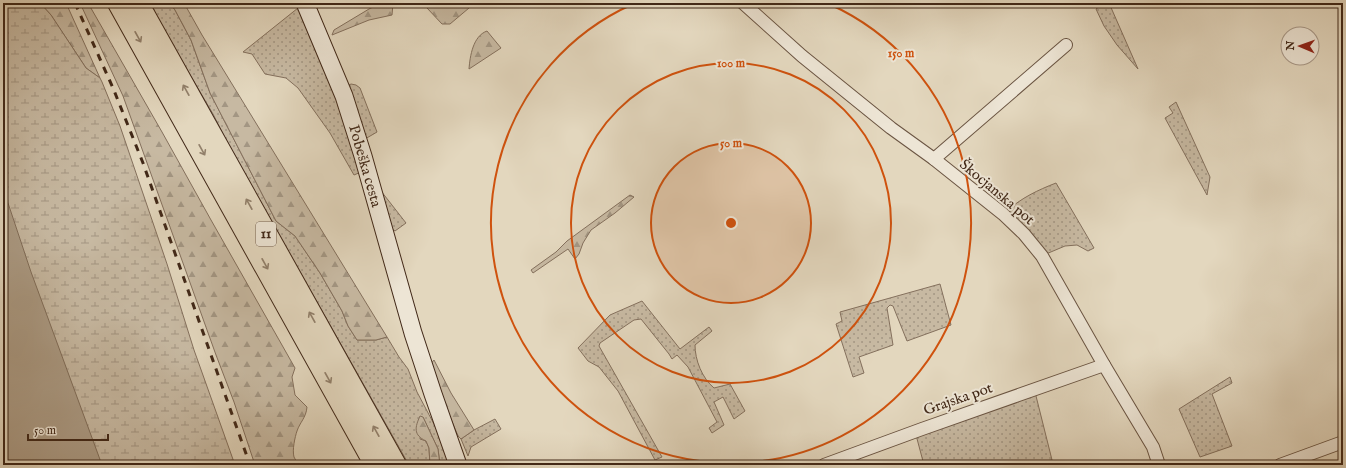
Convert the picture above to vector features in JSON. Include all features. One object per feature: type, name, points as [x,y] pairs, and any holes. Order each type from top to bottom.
[{"type":"highway","name":"11","points":[[119,3],[376,465]]},
{"type":"highway","name":"11","points":[[137,3],[394,465]]},
{"type":"street","name":"Pobeška cesta","points":[[306,3],[344,96],[363,156],[413,333],[458,465]]},
{"type":"street","name":"Škocjanska pot","points":[[750,5],[802,56],[891,128],[934,159],[1003,214],[1024,234],[1042,256],[1153,447],[1159,465]]},
{"type":"street","points":[[934,159],[1066,45]]},
{"type":"street","name":"Grajska pot","points":[[824,465],[1104,365]]},
{"type":"street","points":[[1280,465],[1343,442]]},
{"type":"green space","points":[[3,3],[40,3],[51,15],[86,68],[100,78],[120,126],[167,264],[194,350],[235,465],[3,465]]},
{"type":"green space","points":[[40,3],[66,3],[100,78],[86,68],[51,15]]},
{"type":"green space","points":[[80,3],[88,3],[295,368],[292,377],[295,395],[307,407],[297,431],[293,454],[300,465],[255,465],[234,402],[123,96]]},
{"type":"green space","points":[[148,3],[170,3],[175,10],[191,40],[210,93],[276,221],[295,236],[320,273],[357,340],[376,340],[387,337],[408,369],[417,392],[444,443],[452,465],[440,465],[438,449],[423,417],[420,439],[426,441],[429,448],[430,465],[409,465],[229,146],[213,114]]},
{"type":"green space","points":[[170,3],[184,3],[202,35],[387,337],[376,340],[357,340],[320,273],[295,236],[276,221],[210,93],[191,40]]},
{"type":"green space","points":[[381,3],[393,3],[392,15],[369,20],[332,35],[334,30]]},
{"type":"green space","points":[[433,3],[464,3],[469,8],[450,24],[442,24],[427,8]]},
{"type":"green space","points":[[1104,3],[1109,3],[1138,69],[1117,45],[1104,26],[1096,9]]},
{"type":"green space","points":[[298,8],[337,97],[361,172],[354,175],[330,133],[298,88],[286,78],[265,74],[252,54],[243,52]]},
{"type":"green space","points":[[487,31],[501,48],[469,69],[471,53],[475,42],[478,37]]},
{"type":"green space","points":[[351,84],[360,88],[377,132],[365,139],[347,86]]},
{"type":"green space","points":[[1176,102],[1210,177],[1207,195],[1165,118],[1173,113],[1169,107]]},
{"type":"green space","points":[[1056,183],[1094,248],[1088,251],[1077,245],[1065,246],[1046,254],[1007,211],[1030,195]]},
{"type":"green space","points":[[381,191],[406,223],[395,231],[391,228]]},
{"type":"green space","points":[[630,195],[634,197],[591,230],[575,259],[568,249],[533,273],[531,270],[556,252],[567,241]]},
{"type":"green space","points":[[940,284],[951,325],[907,341],[893,306],[890,305],[887,308],[893,345],[859,357],[864,373],[853,377],[836,324],[842,321],[840,312]]},
{"type":"green space","points":[[642,301],[680,349],[709,327],[712,331],[695,345],[696,357],[700,368],[706,379],[714,388],[730,384],[745,411],[734,419],[723,397],[714,402],[724,425],[712,433],[709,428],[717,422],[688,367],[677,355],[672,359],[641,319],[634,320],[600,343],[599,346],[662,457],[655,460],[618,391],[599,367],[588,361],[578,348],[610,315]]},
{"type":"green space","points":[[434,360],[451,393],[474,430],[461,439],[458,436],[429,366]]},
{"type":"green space","points":[[1230,377],[1232,383],[1212,394],[1232,446],[1200,457],[1179,409]]},
{"type":"green space","points":[[1035,392],[1052,460],[1020,465],[924,465],[916,435]]},
{"type":"green space","points":[[420,416],[423,417],[438,449],[440,465],[430,465],[429,448],[426,441],[419,436],[416,430]]},
{"type":"green space","points":[[495,419],[501,429],[471,447],[468,456],[461,439]]},
{"type":"shaded area","points":[[3,188],[31,272],[102,465],[3,465]]},
{"type":"railway","points":[[75,3],[113,88],[143,163],[250,465]]}]
